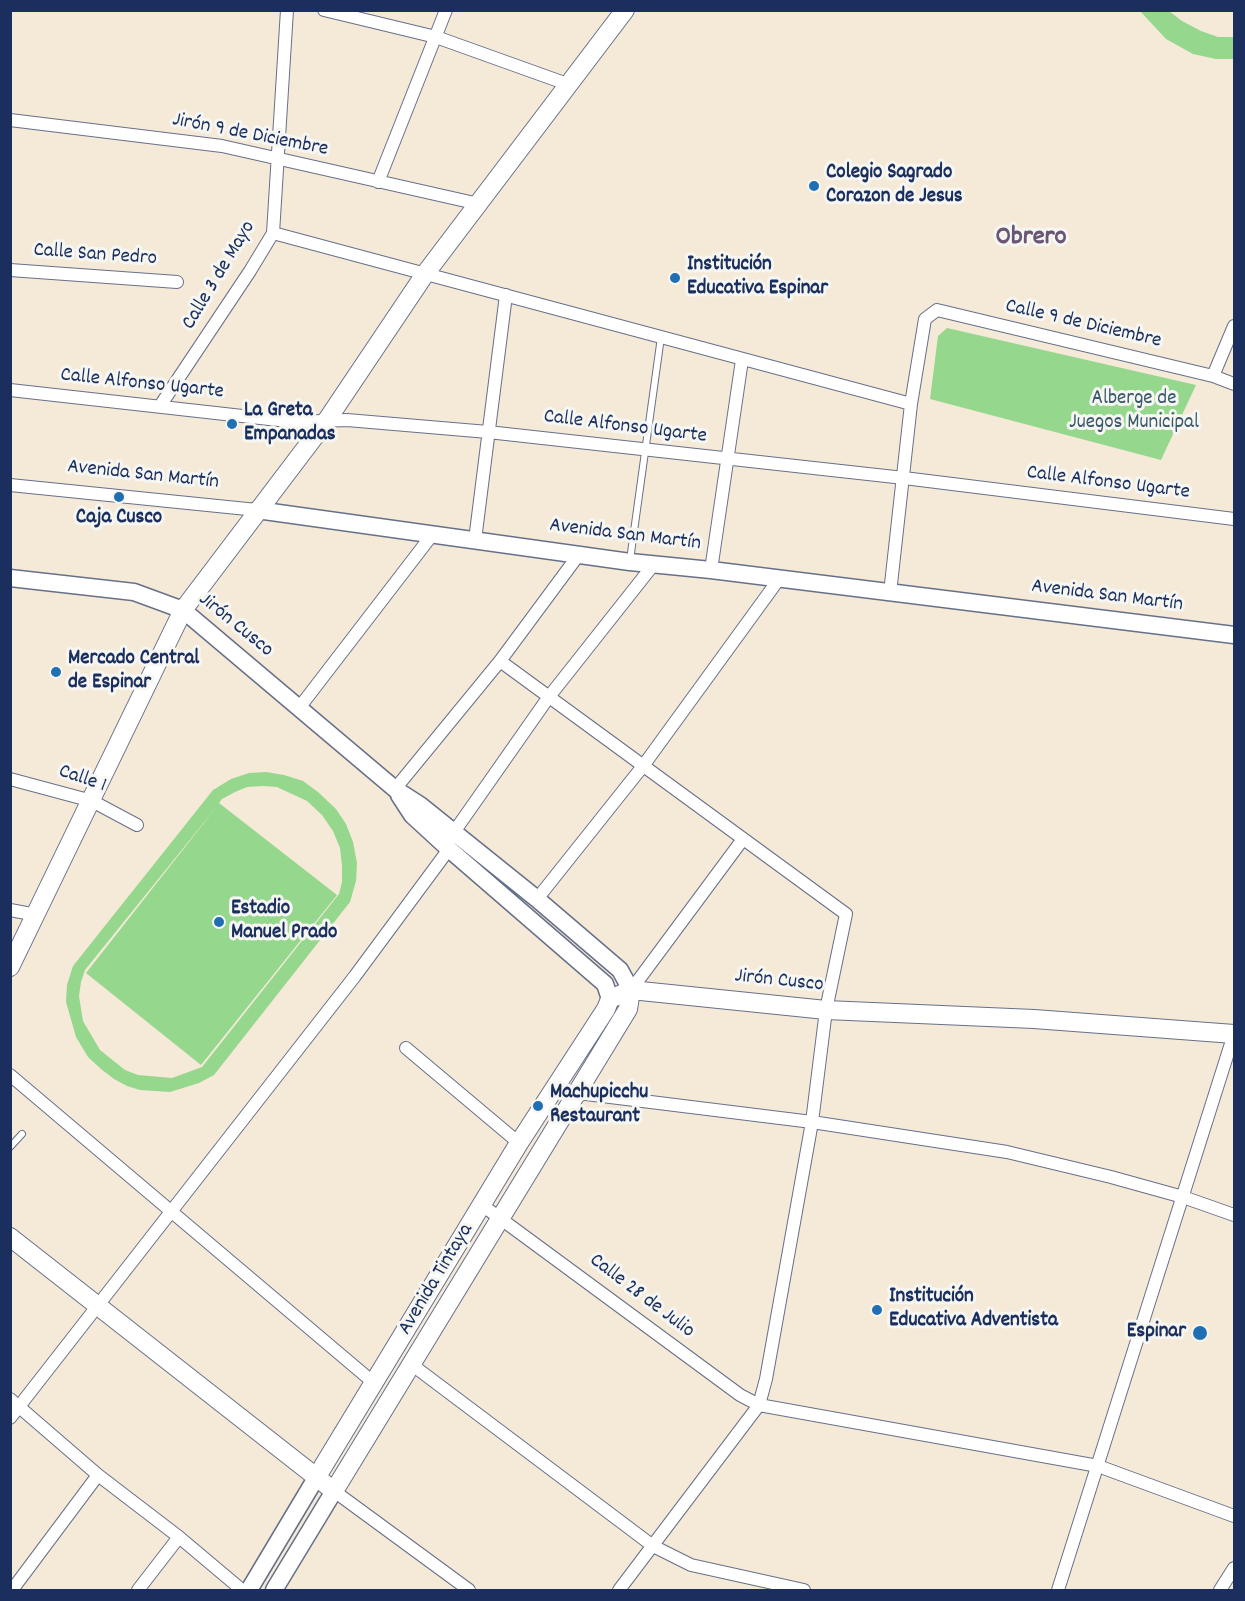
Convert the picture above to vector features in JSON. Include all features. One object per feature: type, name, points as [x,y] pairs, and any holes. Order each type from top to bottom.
[{"type":"main road","points":[[10,967],[183,610],[327,420],[425,274],[625,10]]},
{"type":"main road","name":"Avenida San Martín","points":[[257,510],[630,562],[1234,635]]},
{"type":"main road","name":"Jirón Cusco","points":[[10,578],[134,592],[183,610],[395,789],[420,805],[537,899],[620,970],[631,990],[826,1010],[1034,1019],[1234,1034]]},
{"type":"main road","name":"Jirón Cusco","points":[[395,789],[412,815],[605,984],[610,999]]},
{"type":"main road","points":[[610,999],[631,990]]},
{"type":"main road","name":"Avenida Tintaya","points":[[274,1590],[628,1009],[631,990]]},
{"type":"main road","name":"Avenida Tintaya","points":[[249,1590],[519,1143],[606,1009],[610,999]]},
{"type":"main road","points":[[10,1237],[334,1491]]},
{"type":"street","name":"Calle 3 de Mayo","points":[[160,406],[273,233],[287,10]]},
{"type":"street","points":[[324,10],[436,38],[570,85]]},
{"type":"street","points":[[378,182],[446,10]]},
{"type":"street","name":"Jirón 9 de Diciembre","points":[[10,120],[222,146],[479,204]]},
{"type":"street","points":[[273,233],[911,404],[890,593]]},
{"type":"street","name":"Calle San Pedro","points":[[10,270],[177,282]]},
{"type":"street","points":[[475,540],[506,296]]},
{"type":"street","name":"Calle 9 de Diciembre","points":[[911,404],[925,319],[937,310],[1213,376],[1234,384]]},
{"type":"street","points":[[1213,376],[1234,326]]},
{"type":"street","points":[[711,570],[742,360]]},
{"type":"street","name":"Calle Alfonso Ugarte","points":[[10,390],[296,422],[327,420],[488,432],[904,478],[1234,519]]},
{"type":"street","name":"Avenida San Martín","points":[[10,484],[257,510]]},
{"type":"street","points":[[299,708],[432,535]]},
{"type":"street","points":[[395,789],[500,661],[580,554]]},
{"type":"street","points":[[454,832],[548,698],[654,564]]},
{"type":"street","points":[[537,899],[643,766],[778,579]]},
{"type":"street","points":[[500,661],[846,914],[826,1010],[812,1122],[766,1378],[759,1405],[619,1590]]},
{"type":"street","name":"Calle 1","points":[[10,779],[92,801],[137,825]]},
{"type":"street","points":[[631,990],[743,839]]},
{"type":"street","points":[[10,1418],[15,1403],[98,1306],[355,976],[449,849]]},
{"type":"street","points":[[10,910],[37,915]]},
{"type":"street","points":[[1058,1590],[1234,1034]]},
{"type":"street","points":[[406,1048],[519,1143]]},
{"type":"street","points":[[10,1075],[374,1383]]},
{"type":"street","points":[[578,1093],[812,1122],[1007,1152],[1183,1197],[1234,1215]]},
{"type":"street","name":"Calle 28 de Julio","points":[[482,1204],[740,1395],[759,1405]]},
{"type":"street","points":[[411,1364],[653,1546],[691,1565],[799,1590]]},
{"type":"street","points":[[15,1403],[98,1475],[179,1537],[242,1590]]},
{"type":"street","points":[[759,1405],[1098,1466],[1234,1516]]},
{"type":"street","points":[[12,1590],[98,1475]]},
{"type":"street","points":[[334,1491],[469,1590]]},
{"type":"street","points":[[138,1590],[179,1537]]},
{"type":"street","points":[[1220,1590],[1234,1568]]},
{"type":"lane","points":[[630,562],[661,337]]},
{"type":"lane","points":[[10,1147],[22,1134]]},
{"type":"green space","points":[[1140,11],[1169,11],[1201,31],[1218,37],[1234,37],[1234,59],[1216,59],[1193,54],[1166,39]]},
{"type":"green space","name":"Alberge de Juegos Municipal","points":[[947,328],[1196,385],[1161,460],[930,399],[938,336]]},
{"type":"green space","points":[[266,772],[303,781],[336,809],[346,824],[353,842],[357,863],[356,881],[350,902],[214,1075],[199,1083],[170,1092],[140,1090],[127,1086],[114,1079],[88,1057],[76,1037],[66,1002],[67,985],[73,966],[213,790],[231,779],[249,773]],"holes":[[[247,787],[277,787],[307,801],[322,815],[333,831],[340,848],[342,866],[339,894],[202,1067],[172,1078],[138,1075],[125,1070],[100,1050],[83,1021],[79,996],[85,970],[218,805],[86,973],[201,1065],[337,895],[219,803],[222,799]]]},
{"type":"place","name":"Colegio Sagrado Corazon de Jesus","points":[[814,186]]},
{"type":"place","name":"Institución Educativa Espinar","points":[[675,278]]},
{"type":"place","name":"La Greta Empanadas","points":[[232,424]]},
{"type":"place","name":"Caja Cusco","points":[[119,497]]},
{"type":"place","name":"Mercado Central de Espinar","points":[[56,672]]},
{"type":"place","name":"Estadio Manuel Prado","points":[[219,922]]},
{"type":"place","name":"Machupicchu Restaurant","points":[[538,1106]]},
{"type":"place","name":"Institución Educativa Adventista","points":[[877,1310]]},
{"type":"place","name":"Espinar","points":[[1200,1333]]},
{"type":"district","name":"Obrero","points":[[1031,239]]}]
